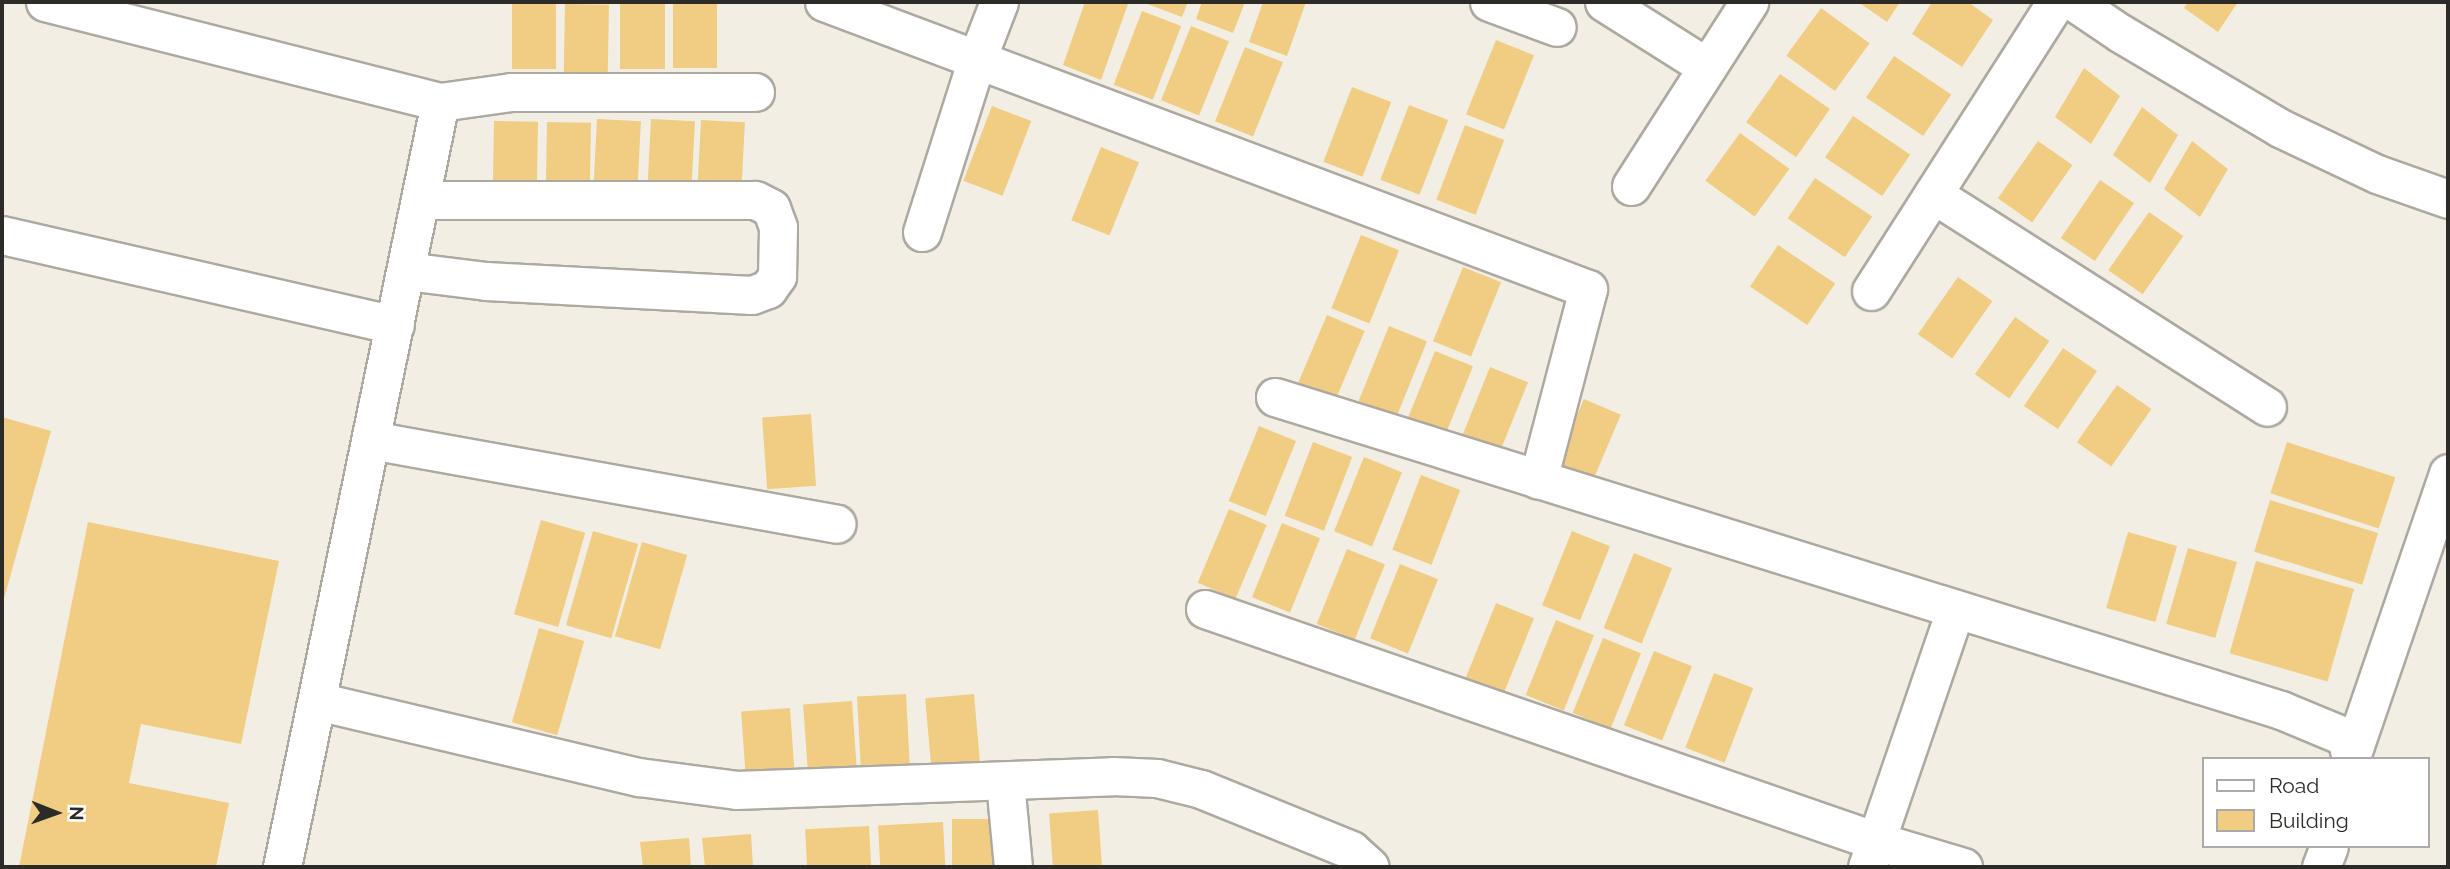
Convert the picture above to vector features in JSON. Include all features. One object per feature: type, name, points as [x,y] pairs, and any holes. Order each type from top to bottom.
[{"type":"street","points":[[45,2],[440,102],[511,92],[755,92]]},
{"type":"street","points":[[824,2],[1588,289],[1538,480]]},
{"type":"street","points":[[922,232],[976,59],[999,2]]},
{"type":"street","points":[[1489,2],[1558,27]]},
{"type":"street","points":[[1604,2],[1707,67]]},
{"type":"street","points":[[1631,186],[1749,2]]},
{"type":"street","points":[[1871,291],[2056,2]]},
{"type":"street","points":[[2074,2],[2120,33],[2280,128],[2377,174],[2448,199]]},
{"type":"street","points":[[282,867],[440,102]]},
{"type":"street","points":[[1933,194],[2267,407]]},
{"type":"street","points":[[406,271],[486,281],[752,295],[768,289],[777,276],[778,228],[771,208],[755,200],[420,200]]},
{"type":"street","points":[[2,235],[395,325]]},
{"type":"street","points":[[1275,397],[2281,710],[2346,737],[2352,757]]},
{"type":"street","points":[[371,440],[836,524]]},
{"type":"street","points":[[2352,757],[2448,473]]},
{"type":"street","points":[[1205,609],[1871,854],[1963,867]]},
{"type":"street","points":[[1871,854],[1955,610]]},
{"type":"street","points":[[317,701],[639,777],[736,790],[1113,776],[1157,778],[1200,789],[1350,850],[1370,867]]},
{"type":"street","points":[[1005,782],[1013,867]]},
{"type":"street","points":[[2321,867],[2328,848]]},
{"type":"building","points":[[512,2],[556,2],[556,69],[512,69]]},
{"type":"building","points":[[620,2],[665,2],[665,69],[620,69]]},
{"type":"building","points":[[673,2],[717,2],[717,68],[673,68]]},
{"type":"building","points":[[1085,2],[1128,4],[1101,80],[1063,65]]},
{"type":"building","points":[[1142,2],[1188,2],[1182,17]]},
{"type":"building","points":[[1202,2],[1245,2],[1233,33],[1196,19]]},
{"type":"building","points":[[1263,2],[1306,2],[1287,56],[1249,42]]},
{"type":"building","points":[[1858,2],[1900,2],[1887,22]]},
{"type":"building","points":[[1932,2],[1968,2],[1993,20],[1962,67],[1912,34]]},
{"type":"building","points":[[2188,2],[2238,2],[2218,32],[2184,8]]},
{"type":"building","points":[[565,4],[609,5],[608,77],[564,76]]},
{"type":"building","points":[[1821,8],[1870,43],[1835,91],[1786,56]]},
{"type":"building","points":[[1142,11],[1181,26],[1153,100],[1114,85]]},
{"type":"building","points":[[1191,26],[1229,41],[1199,116],[1161,100]]},
{"type":"building","points":[[1496,40],[1534,55],[1504,130],[1466,114]]},
{"type":"building","points":[[1245,47],[1283,62],[1253,137],[1215,121]]},
{"type":"building","points":[[1894,56],[1951,95],[1923,136],[1866,97]]},
{"type":"building","points":[[2084,68],[2120,96],[2091,144],[2055,117]]},
{"type":"building","points":[[1780,74],[1830,109],[1796,157],[1746,122]]},
{"type":"building","points":[[1352,87],[1391,102],[1363,177],[1323,162]]},
{"type":"building","points":[[1409,105],[1448,120],[1420,195],[1380,180]]},
{"type":"building","points":[[992,106],[1031,121],[1003,196],[963,181]]},
{"type":"building","points":[[2142,107],[2178,135],[2150,183],[2113,155]]},
{"type":"building","points":[[1853,116],[1910,155],[1882,196],[1825,157]]},
{"type":"building","points":[[597,119],[641,121],[637,193],[593,191]]},
{"type":"building","points":[[651,119],[695,121],[691,193],[647,191]]},
{"type":"building","points":[[701,120],[745,122],[741,194],[697,192]]},
{"type":"building","points":[[494,121],[538,122],[537,193],[493,192]]},
{"type":"building","points":[[547,122],[591,123],[590,194],[546,193]]},
{"type":"building","points":[[1465,125],[1504,140],[1476,215],[1436,200]]},
{"type":"building","points":[[1740,133],[1789,169],[1755,217],[1705,181]]},
{"type":"building","points":[[2038,141],[2072,165],[2032,222],[1998,198]]},
{"type":"building","points":[[2192,141],[2228,169],[2200,217],[2164,189]]},
{"type":"building","points":[[1101,147],[1139,162],[1109,236],[1071,220]]},
{"type":"building","points":[[1815,178],[1872,217],[1845,257],[1788,219]]},
{"type":"building","points":[[2100,180],[2134,203],[2095,261],[2061,238]]},
{"type":"building","points":[[2149,212],[2183,236],[2143,294],[2108,270]]},
{"type":"building","points":[[1361,235],[1399,250],[1369,324],[1331,308]]},
{"type":"building","points":[[1778,245],[1835,284],[1807,325],[1750,286]]},
{"type":"building","points":[[1463,267],[1501,282],[1471,357],[1433,341]]},
{"type":"building","points":[[1958,277],[1992,301],[1952,358],[1918,334]]},
{"type":"building","points":[[1327,315],[1365,331],[1333,406],[1295,390]]},
{"type":"building","points":[[2015,317],[2049,341],[2009,398],[1975,374]]},
{"type":"building","points":[[1389,326],[1427,341],[1397,416],[1359,401]]},
{"type":"building","points":[[2063,348],[2097,371],[2058,429],[2024,406]]},
{"type":"building","points":[[1435,351],[1473,366],[1443,441],[1405,425]]},
{"type":"building","points":[[1490,367],[1528,382],[1498,456],[1460,440]]},
{"type":"building","points":[[2117,385],[2151,409],[2111,466],[2077,442]]},
{"type":"building","points":[[1584,399],[1621,415],[1589,489],[1552,474]]},
{"type":"building","points":[[811,414],[816,486],[767,489],[762,417]]},
{"type":"building","points":[[2,417],[51,431],[3,602],[2,602]]},
{"type":"building","points":[[1259,426],[1296,441],[1266,516],[1229,501]]},
{"type":"building","points":[[1313,442],[1352,457],[1324,531],[1285,516]]},
{"type":"building","points":[[2287,442],[2395,477],[2379,529],[2270,493]]},
{"type":"building","points":[[1364,457],[1402,472],[1372,547],[1334,531]]},
{"type":"building","points":[[1421,475],[1460,490],[1432,565],[1392,550]]},
{"type":"building","points":[[2270,500],[2378,533],[2362,585],[2254,552]]},
{"type":"building","points":[[1229,509],[1267,525],[1235,599],[1198,583]]},
{"type":"building","points":[[541,520],[585,533],[558,627],[514,614]]},
{"type":"building","points":[[88,522],[279,561],[241,744],[141,724],[129,783],[229,803],[216,867],[19,867]]},
{"type":"building","points":[[1282,523],[1320,538],[1290,613],[1252,597]]},
{"type":"building","points":[[593,531],[638,544],[611,638],[566,625]]},
{"type":"building","points":[[1572,531],[1610,546],[1580,621],[1542,605]]},
{"type":"building","points":[[2128,532],[2177,546],[2155,622],[2106,608]]},
{"type":"building","points":[[642,542],[687,555],[660,649],[615,636]]},
{"type":"building","points":[[2188,548],[2237,562],[2215,638],[2166,624]]},
{"type":"building","points":[[1347,549],[1385,564],[1355,639],[1317,624]]},
{"type":"building","points":[[1634,553],[1672,568],[1642,643],[1604,628]]},
{"type":"building","points":[[2256,561],[2354,589],[2328,681],[2230,653]]},
{"type":"building","points":[[1400,564],[1438,579],[1408,654],[1370,638]]},
{"type":"building","points":[[1496,603],[1534,618],[1504,693],[1466,678]]},
{"type":"building","points":[[1556,620],[1594,635],[1564,710],[1526,695]]},
{"type":"building","points":[[539,628],[584,641],[557,735],[512,722]]},
{"type":"building","points":[[1603,638],[1641,653],[1611,728],[1573,713]]},
{"type":"building","points":[[1654,651],[1692,666],[1662,741],[1624,725]]},
{"type":"building","points":[[1714,673],[1753,688],[1725,763],[1685,748]]},
{"type":"building","points":[[906,694],[910,766],[861,768],[857,697]]},
{"type":"building","points":[[974,694],[980,766],[931,770],[925,698]]},
{"type":"building","points":[[852,701],[857,773],[808,776],[803,704]]},
{"type":"building","points":[[790,708],[795,780],[746,783],[741,711]]},
{"type":"building","points":[[1098,810],[1102,867],[1053,867],[1049,813]]},
{"type":"building","points":[[952,819],[1002,819],[1002,867],[952,867]]},
{"type":"building","points":[[943,822],[945,867],[880,867],[878,825]]},
{"type":"building","points":[[869,826],[871,867],[807,867],[805,829]]},
{"type":"building","points":[[751,834],[753,867],[705,867],[702,838]]},
{"type":"building","points":[[689,838],[691,867],[643,867],[640,842]]}]
